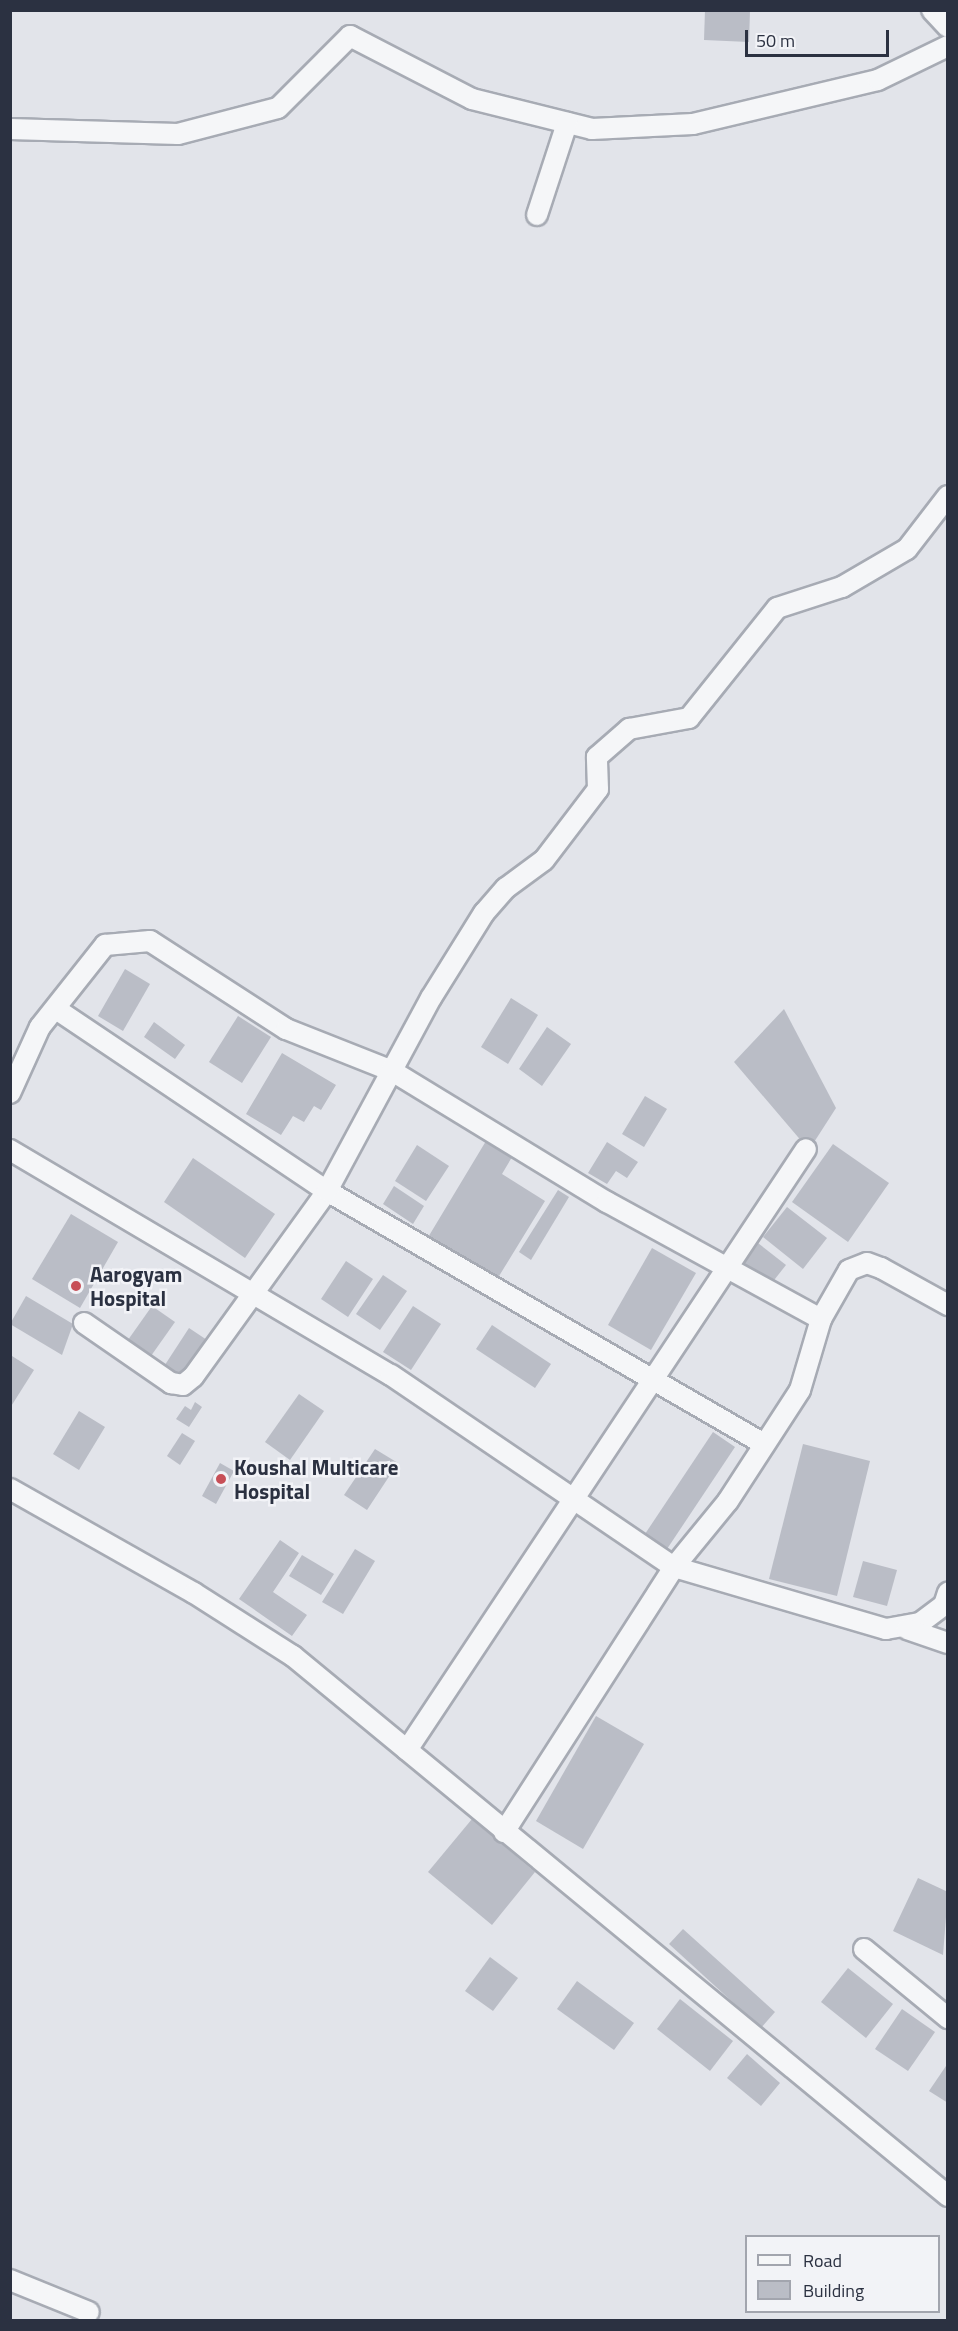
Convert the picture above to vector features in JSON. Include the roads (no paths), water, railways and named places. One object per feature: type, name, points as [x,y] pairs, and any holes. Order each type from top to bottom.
[{"type":"street","points":[[932,10],[948,27]]},
{"type":"street","points":[[10,129],[178,134],[278,108],[350,36],[472,99],[592,129],[693,124],[878,80],[948,46]]},
{"type":"street","points":[[537,215],[567,123]]},
{"type":"street","points":[[84,1323],[183,1385],[255,1296],[327,1191],[392,1071],[484,913],[506,888],[544,860],[598,789],[597,757],[630,729],[689,718],[777,608],[842,587],[907,549],[948,496]]},
{"type":"street","points":[[10,1093],[40,1027],[105,945],[150,941],[286,1029],[392,1071],[724,1266],[821,1319]]},
{"type":"street","points":[[56,1008],[327,1191],[764,1444]]},
{"type":"street","points":[[407,1750],[575,1500],[724,1266],[806,1149]]},
{"type":"street","points":[[10,1150],[391,1375],[674,1567],[886,1629],[907,1629],[948,1643]]},
{"type":"street","points":[[504,1832],[674,1567],[728,1501],[800,1390],[821,1319],[849,1270],[867,1263],[948,1305]]},
{"type":"street","points":[[10,1489],[194,1593],[293,1656],[504,1832],[643,1940],[948,2196]]},
{"type":"street","points":[[907,1629],[944,1605],[948,1593]]},
{"type":"street","points":[[864,1949],[948,2018]]},
{"type":"street","points":[[10,2280],[89,2312]]},
{"type":"place","name":"Aarogyam Hospital","points":[[76,1286]]},
{"type":"place","name":"Koushal Multicare Hospital","points":[[221,1479]]}]
